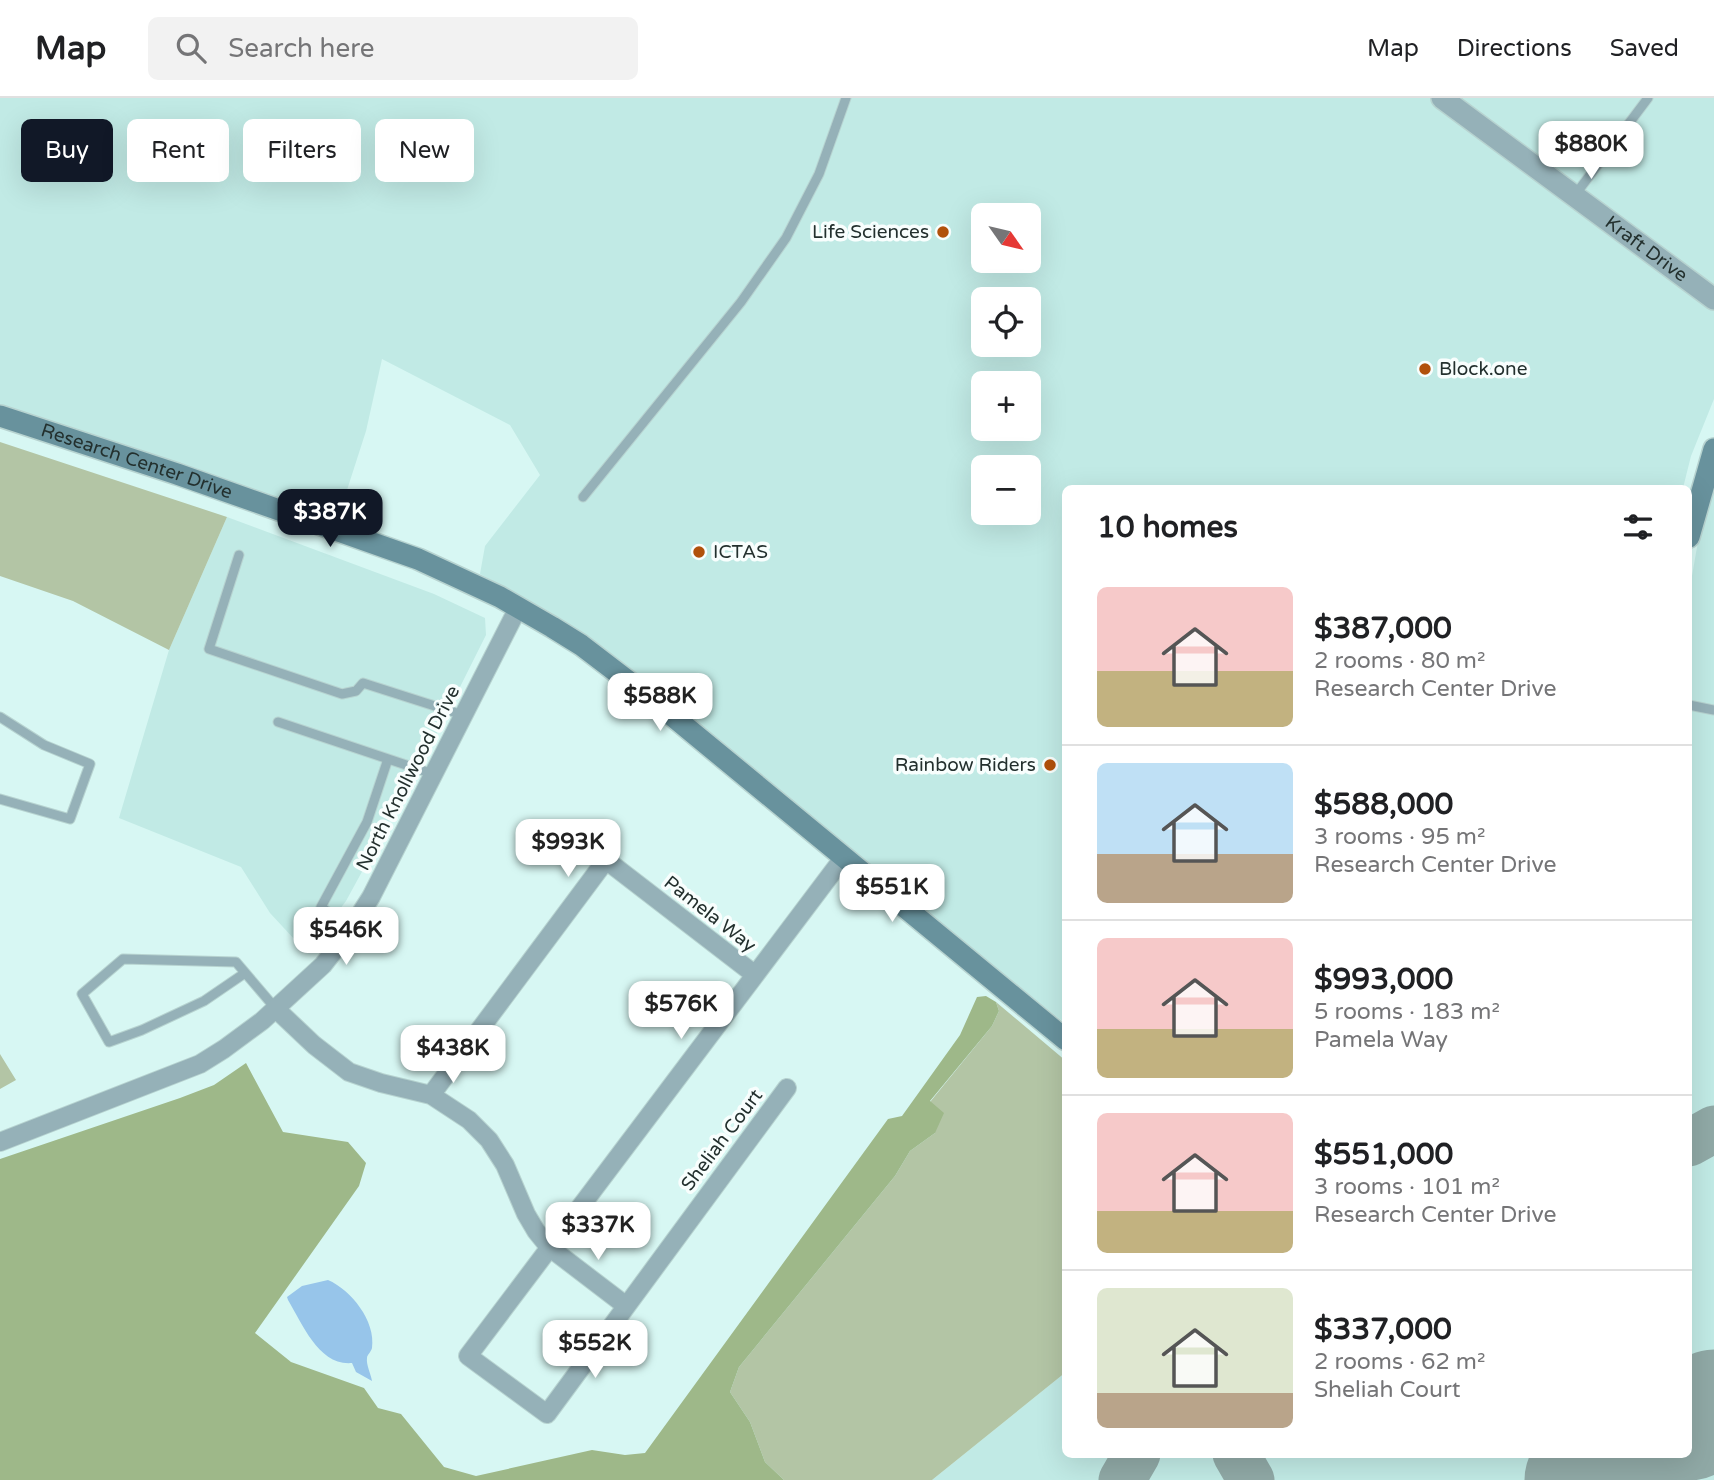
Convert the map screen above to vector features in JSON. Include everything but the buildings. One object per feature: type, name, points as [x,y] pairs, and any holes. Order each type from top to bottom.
[{"type":"main road","name":"Research Center Drive","points":[[0,415],[377,544],[443,570],[518,608],[581,645],[653,701],[1062,1037]]},
{"type":"main road","points":[[1692,526],[1714,449]]},
{"type":"street","name":"Kraft Drive","points":[[1443,98],[1714,299]]},
{"type":"street","name":"North Knollwood Drive","points":[[0,1142],[200,1064],[276,1009],[323,965],[351,928],[374,890],[518,608]]},
{"type":"street","name":"Sheliah Court","points":[[787,1088],[547,1414],[468,1356],[844,857]]},
{"type":"street","name":"Pamela Way","points":[[431,1095],[606,860],[754,974]]},
{"type":"street","points":[[276,1009],[292,1027],[349,1072],[431,1095],[469,1119],[489,1140],[505,1165],[536,1231],[549,1247],[625,1305]]},
{"type":"lane","points":[[583,497],[741,302],[786,238],[819,174],[846,98]]},
{"type":"lane","points":[[1575,195],[1648,98]]},
{"type":"lane","points":[[239,555],[209,649],[342,694],[352,694],[363,683],[463,715]]},
{"type":"lane","points":[[1692,706],[1714,710]]},
{"type":"lane","points":[[0,717],[44,745],[90,764],[70,819],[0,799]]},
{"type":"lane","points":[[278,722],[433,774]]},
{"type":"lane","points":[[351,928],[321,907],[367,822],[388,759]]},
{"type":"lane","points":[[245,973],[204,1001],[109,1042],[82,994],[119,962],[129,958],[236,962],[276,1009]]},
{"type":"shaded area","points":[[0,98],[1714,98],[1714,399],[1691,456],[1684,485],[1062,485],[1062,1021],[819,826],[656,688],[599,644],[550,612],[480,574],[485,546],[540,475],[510,425],[382,359],[366,431],[338,518],[0,405]]},
{"type":"shaded area","points":[[1714,482],[1714,1480],[932,1480],[1062,1375],[1062,1458],[1692,1458],[1692,576],[1700,530]]},
{"type":"shaded area","points":[[227,517],[434,594],[485,618],[486,635],[430,747],[346,901],[307,953],[270,913],[241,867],[119,818],[169,650]]},
{"type":"green space","points":[[0,442],[227,517],[169,650],[73,601],[0,576]]},
{"type":"green space","points":[[986,996],[996,1002],[999,1011],[992,1026],[930,1101],[944,1113],[935,1133],[910,1151],[895,1176],[739,1367],[730,1392],[750,1422],[765,1462],[784,1480],[0,1480],[0,1159],[214,1085],[246,1063],[283,1132],[348,1142],[366,1163],[359,1186],[255,1333],[291,1362],[364,1388],[378,1408],[401,1414],[444,1467],[476,1476],[592,1450],[625,1455],[645,1453],[888,1119],[902,1116],[960,1035],[977,997]]},
{"type":"green space","points":[[996,1002],[1062,1058],[1062,1375],[932,1480],[784,1480],[765,1462],[750,1422],[730,1392],[739,1367],[895,1176],[910,1151],[935,1133],[930,1102],[992,1026],[999,1011]]},
{"type":"green space","points":[[0,1054],[16,1080],[0,1089]]},
{"type":"water","points":[[328,1280],[345,1291],[366,1317],[372,1338],[372,1348],[367,1361],[372,1381],[356,1372],[352,1363],[340,1362],[321,1351],[306,1332],[288,1300],[287,1297],[302,1286]]},
{"type":"taxiway","points":[[1692,1141],[1714,1129]]},
{"type":"taxiway","points":[[1122,1480],[1135,1458]]},
{"type":"taxiway","points":[[1238,1458],[1251,1480]]},
{"type":"runway","points":[[1692,1420],[1714,1408]]},
{"type":"runway","points":[[1583,1480],[1623,1458]]},
{"type":"place","name":"Life Sciences","points":[[943,232]]},
{"type":"place","name":"Block.one","points":[[1425,369]]},
{"type":"place","name":"ICTAS","points":[[699,552]]},
{"type":"place","name":"Rainbow Riders","points":[[1050,765]]}]
